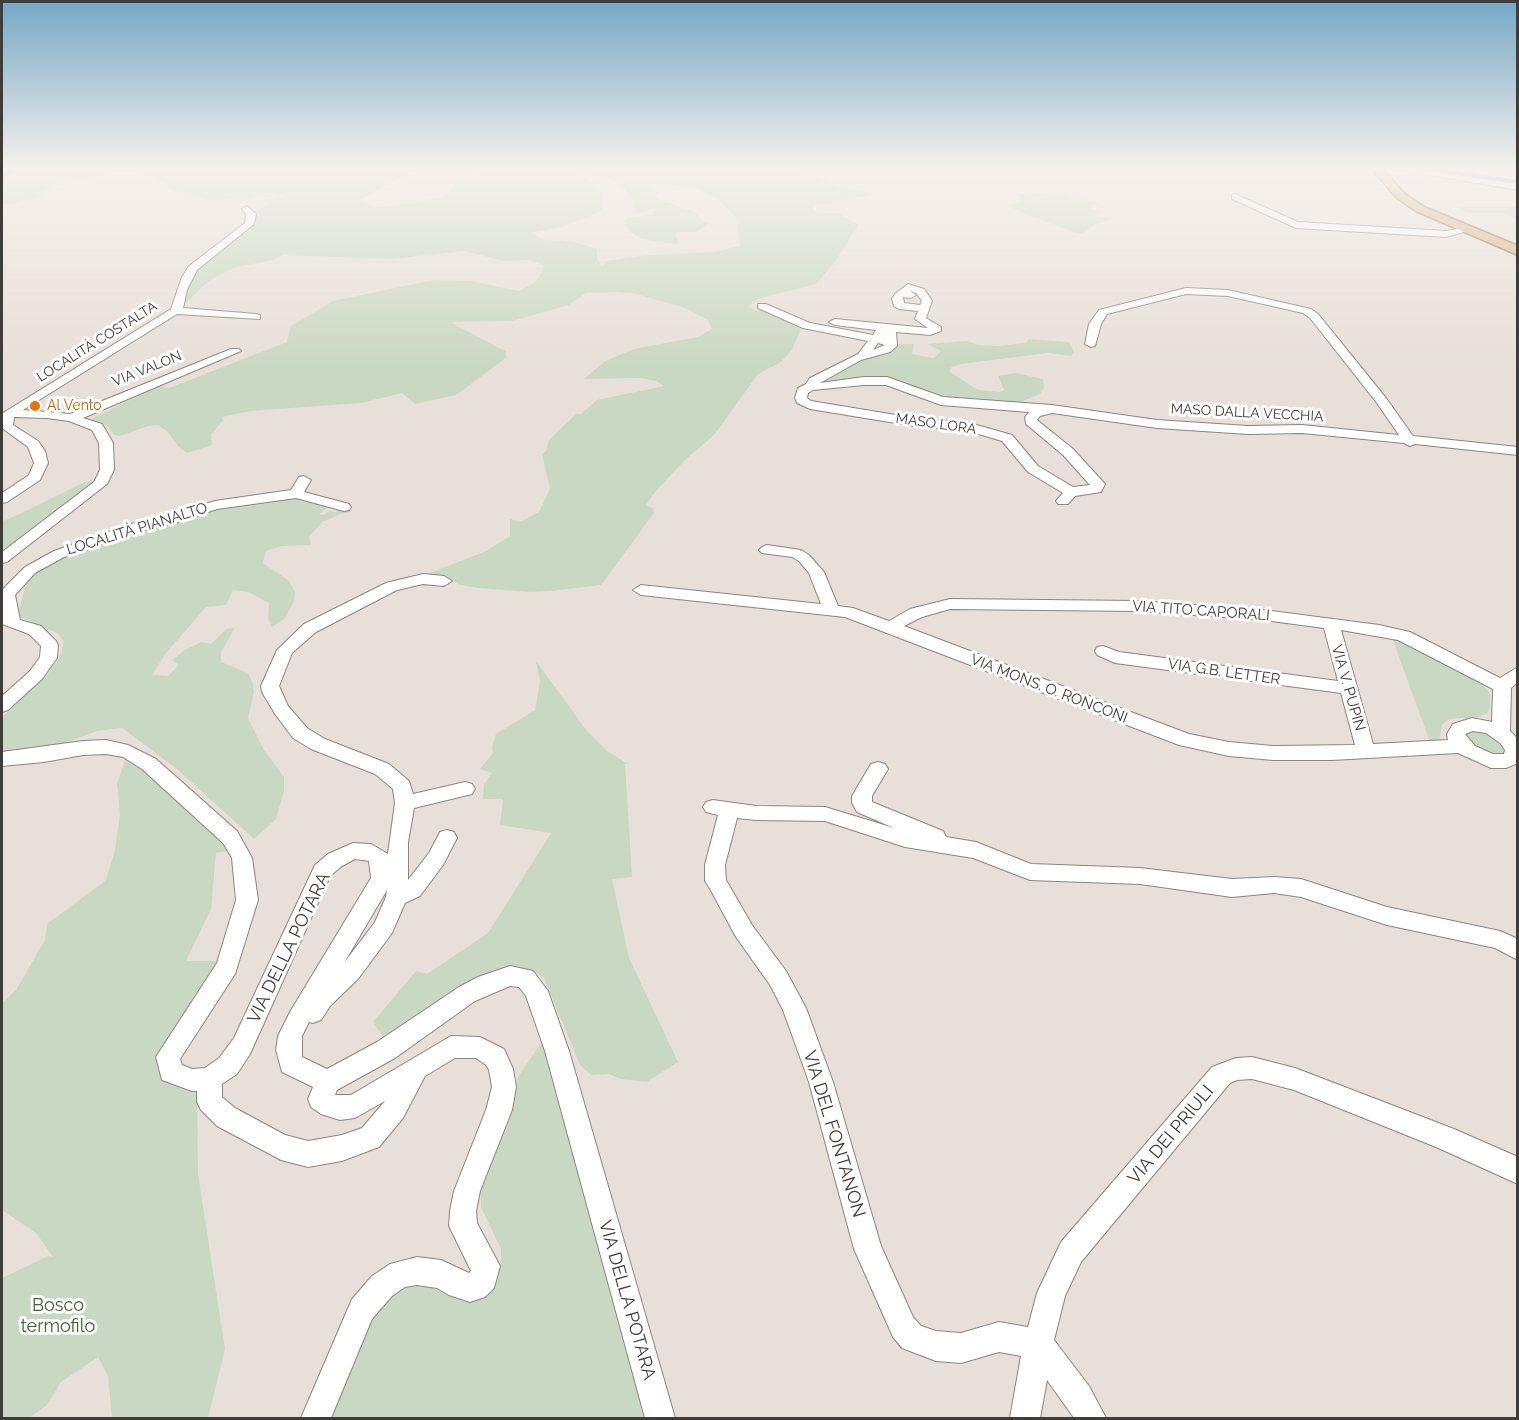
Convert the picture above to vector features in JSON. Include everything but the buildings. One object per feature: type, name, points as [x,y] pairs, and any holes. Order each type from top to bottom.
[{"type":"main road","points":[[1476,234],[1518,250]]},
{"type":"street","name":"LOCALITÀ COSTALTA","points":[[5,421],[175,311],[179,307],[187,277],[193,268],[237,234]]},
{"type":"street","points":[[1449,234],[1485,238]]},
{"type":"street","points":[[792,313],[823,321],[935,331],[936,326],[920,319],[924,309],[927,301],[920,291],[908,287],[897,299],[899,306],[924,309]]},
{"type":"street","points":[[1091,344],[1095,324],[1103,312],[1186,291],[1228,293],[1307,311],[1314,316],[1382,401],[1410,442]]},
{"type":"street","points":[[762,306],[799,324],[890,342]]},
{"type":"street","points":[[175,311],[256,317]]},
{"type":"street","points":[[864,354],[874,339],[887,328]]},
{"type":"street","points":[[811,386],[814,381],[864,354],[886,350],[891,346],[887,328]]},
{"type":"street","name":"VIA VALON","points":[[71,418],[236,351]]},
{"type":"street","name":"MASO DALLA VECCHIA","points":[[811,386],[887,381],[941,400],[1066,410],[1157,424],[1248,430],[1302,429],[1410,442],[1518,451]]},
{"type":"street","name":"MASO LORA","points":[[811,386],[802,391],[803,403],[920,423],[966,426],[1007,438],[1033,469],[1067,497],[1096,489],[1098,483],[1068,452],[1031,421],[1031,417],[1036,413],[1047,410]]},
{"type":"street","points":[[2,559],[103,479],[107,470],[106,443],[101,432],[91,424],[71,418],[32,412],[5,421]]},
{"type":"street","points":[[2,499],[35,477],[41,463],[38,451],[33,444],[5,421]]},
{"type":"street","points":[[304,480],[296,494],[344,507]]},
{"type":"street","name":"LOCALITÀ PIANALTO","points":[[7,621],[8,594],[30,570],[59,554],[136,527],[174,519],[215,505],[296,494]]},
{"type":"street","points":[[767,550],[796,553],[804,558],[816,572],[831,609]]},
{"type":"street","points":[[316,1419],[362,1309],[382,1286],[400,1274],[429,1271],[441,1274],[459,1285],[470,1288],[480,1283],[486,1271],[483,1260],[463,1226],[463,1211],[467,1191],[499,1110],[504,1087],[501,1069],[489,1052],[468,1046],[451,1047],[354,1106],[330,1106],[320,1099],[328,1082],[303,1072],[291,1064],[301,1035],[322,999],[350,972],[384,927],[397,897],[398,842],[405,803],[402,786],[382,769],[318,744],[300,734],[281,710],[270,686],[285,650],[310,628],[392,586],[423,579],[444,581]]},
{"type":"street","name":"VIA MONS. O. RONCONI","points":[[641,590],[831,609],[891,627],[1186,740],[1229,749],[1273,753],[1462,746]]},
{"type":"street","name":"VIA TITO CAPORALI","points":[[891,627],[916,613],[950,604],[1137,606],[1264,615],[1379,630],[1404,636],[1502,686]]},
{"type":"street","points":[[2,706],[36,675],[48,658],[50,645],[35,630],[7,621]]},
{"type":"street","name":"VIA V. PUPIN","points":[[1330,624],[1366,751]]},
{"type":"street","name":"VIA G.B. LETTER","points":[[1103,651],[1115,657],[1347,688]]},
{"type":"street","points":[[1501,733],[1502,686],[1518,673]]},
{"type":"street","points":[[1481,725],[1501,733],[1508,738],[1515,749],[1512,765],[1483,759],[1462,746],[1456,734],[1464,726],[1481,725]]},
{"type":"street","points":[[2,759],[82,748],[106,747],[128,752],[149,764],[230,837],[242,858],[247,900],[227,967],[168,1057],[171,1072],[192,1080],[209,1079],[210,1102],[226,1117],[281,1147],[308,1154],[342,1148],[370,1138],[393,1110],[418,1066]]},
{"type":"street","points":[[878,769],[862,796],[864,807],[963,847],[1000,858],[1030,872],[1140,876],[1232,888],[1274,885],[1301,888],[1387,916],[1500,940],[1518,951]]},
{"type":"street","points":[[405,803],[465,789]]},
{"type":"street","name":"VIA DEL FONTANON","points":[[963,847],[904,839],[825,814],[720,811],[715,865],[716,881],[744,931],[778,978],[794,1008],[821,1082],[868,1249],[903,1327],[912,1338],[936,1346],[961,1348],[999,1337],[1038,1344]]},
{"type":"street","points":[[397,897],[412,890],[436,859],[447,838]]},
{"type":"street","name":"VIA DELLA POTARA","points":[[209,1079],[228,1066],[242,1046],[322,871],[335,860],[352,851],[371,852],[379,857],[382,879],[298,1019],[290,1036],[288,1050],[291,1064]]},
{"type":"street","name":"VIA DELLA POTARA","points":[[328,1082],[386,1050],[467,994],[486,984],[510,976],[525,978],[536,991],[557,1052],[660,1419]]},
{"type":"street","name":"VIA DEI PRIULI","points":[[1025,1419],[1038,1344],[1051,1293],[1071,1251],[1221,1075],[1236,1069],[1269,1071],[1295,1079],[1445,1138],[1518,1171]]},
{"type":"street","points":[[1038,1344],[1078,1397],[1091,1419]]},
{"type":"green space","points":[[238,234],[534,234],[545,240],[574,242],[597,249],[597,258],[602,266],[606,261],[649,255],[714,252],[740,246],[738,234],[852,234],[835,262],[816,284],[758,299],[748,306],[755,311],[762,310],[802,326],[792,350],[781,362],[758,374],[714,435],[685,460],[655,492],[646,505],[653,508],[654,513],[601,585],[530,592],[460,585],[443,575],[425,575],[486,551],[510,536],[510,519],[520,522],[539,512],[550,489],[542,454],[546,451],[549,440],[576,414],[581,414],[597,400],[664,386],[656,381],[641,378],[584,379],[605,361],[634,349],[698,337],[712,329],[708,320],[685,308],[636,294],[586,293],[569,305],[512,321],[450,322],[505,351],[507,357],[456,395],[415,404],[402,393],[361,403],[250,411],[222,417],[223,421],[211,434],[212,445],[187,453],[178,446],[168,432],[158,425],[148,426],[120,436],[114,435],[106,425],[91,419],[160,385],[169,388],[287,342],[291,326],[333,301],[433,280],[471,281],[519,291],[535,282],[542,272],[543,265],[529,260],[504,261],[464,251],[392,259],[283,255],[273,260],[237,267],[217,276],[184,305],[183,295],[194,274]]},
{"type":"green space","points":[[634,234],[675,234],[680,243],[675,244],[642,239]]},
{"type":"green space","points":[[1029,339],[1069,342],[1074,352],[1071,356],[1048,353],[961,364],[950,368],[950,372],[978,390],[1000,392],[1004,390],[998,376],[1015,373],[1043,379],[1044,387],[1040,394],[1019,405],[947,399],[895,381],[822,386],[816,383],[832,377],[859,360],[887,354],[894,350],[896,344],[914,344],[912,354],[934,358],[941,351],[927,344],[967,341],[978,345],[999,346],[1026,343]]},
{"type":"green space","points":[[92,481],[93,483],[2,553],[2,521],[83,483]]},
{"type":"green space","points":[[294,497],[330,506],[319,514],[335,512],[340,507],[350,509],[351,512],[322,522],[309,537],[311,545],[282,546],[266,551],[263,563],[288,580],[295,592],[294,601],[285,618],[272,627],[268,618],[269,603],[248,592],[233,590],[226,605],[206,607],[166,653],[152,675],[168,676],[179,665],[172,660],[185,650],[201,642],[211,644],[226,629],[235,628],[221,652],[221,662],[248,673],[254,692],[248,718],[264,750],[284,777],[284,791],[276,819],[254,839],[177,769],[122,728],[97,731],[52,748],[2,753],[2,717],[47,675],[61,654],[64,641],[57,633],[20,617],[19,610],[28,577],[55,558],[201,510]]},
{"type":"green space","points":[[1391,635],[1480,681],[1490,694],[1490,708],[1487,713],[1479,717],[1449,719],[1442,725],[1439,741],[1430,742]]},
{"type":"green space","points":[[536,661],[587,731],[607,751],[628,764],[625,764],[632,877],[612,879],[629,958],[678,1062],[647,1082],[621,1079],[609,1074],[591,1075],[580,1065],[544,978],[532,970],[510,969],[392,1042],[383,1037],[373,1022],[416,971],[427,974],[488,933],[551,833],[500,825],[503,799],[483,799],[484,784],[492,773],[480,769],[493,753],[492,747],[496,734],[535,710],[540,682]]},
{"type":"green space","points":[[1472,730],[1492,733],[1506,749],[1505,753],[1496,756],[1476,751],[1465,734]]},
{"type":"green space","name":"Bosco termofilo","points":[[128,752],[235,849],[216,853],[211,909],[186,961],[230,961],[167,1060],[197,1086],[198,1174],[225,1349],[208,1418],[112,1418],[108,1376],[98,1357],[61,1382],[47,1405],[29,1418],[2,1418],[2,1278],[48,1256],[53,1257],[36,1233],[2,1210],[2,1003],[16,990],[45,940],[47,924],[106,880],[115,850],[120,814],[117,784]]},
{"type":"green space","points":[[543,1040],[632,1317],[654,1418],[330,1418],[367,1325],[386,1290],[440,1262],[473,1273],[493,1272],[501,1262],[501,1249],[481,1207],[481,1189],[510,1113],[518,1077]]},
{"type":"place","name":"Al Vento","points":[[35,406]]}]
